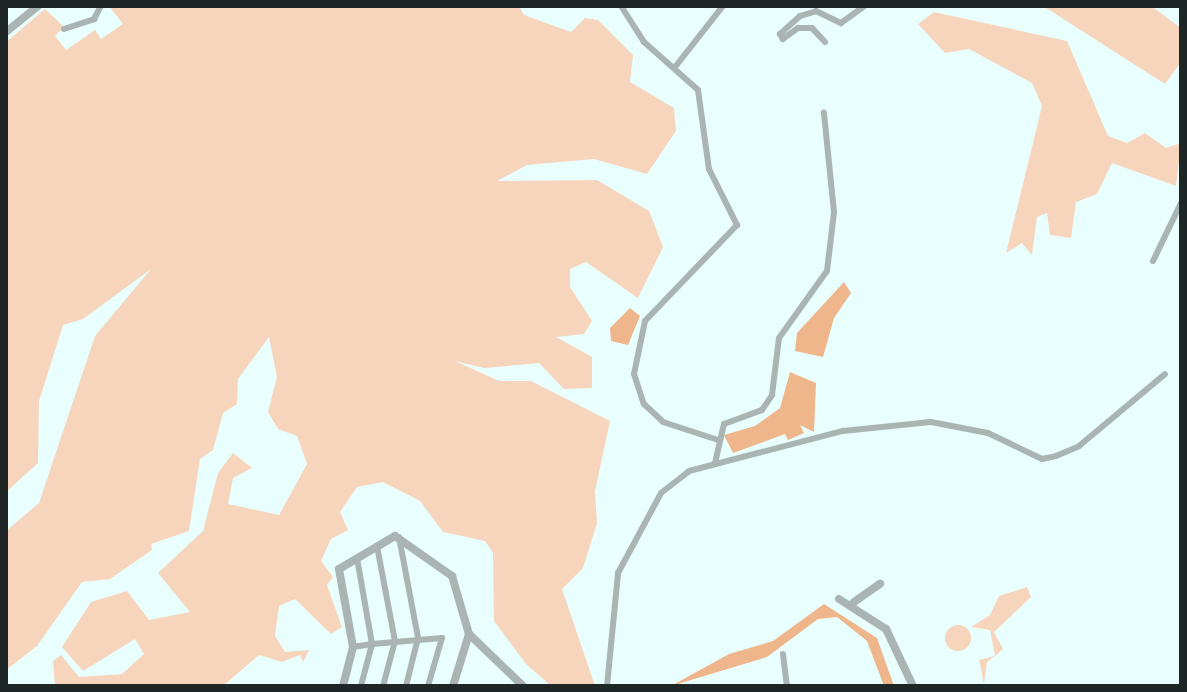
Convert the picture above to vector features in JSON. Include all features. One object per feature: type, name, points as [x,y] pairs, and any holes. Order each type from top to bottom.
[{"type":"street","points":[[6,32],[38,6]]},
{"type":"street","points":[[64,29],[94,19],[101,6]]},
{"type":"street","points":[[621,6],[644,42],[698,90],[709,169],[737,225],[645,321],[634,374],[644,404],[663,422],[718,440]]},
{"type":"street","points":[[675,67],[723,6]]},
{"type":"street","points":[[825,42],[812,28],[798,28],[783,39],[780,34],[800,16],[816,11],[841,23],[864,6]]},
{"type":"street","points":[[715,463],[724,424],[762,410],[772,395],[779,338],[827,271],[834,212],[824,113]]},
{"type":"street","points":[[1153,261],[1181,203]]},
{"type":"street","points":[[607,686],[618,573],[635,534],[661,493],[689,471],[843,431],[931,422],[965,426],[1042,459],[1079,446],[1165,374]]},
{"type":"street","points":[[343,686],[353,647],[339,569],[399,536]]},
{"type":"street","points":[[399,536],[452,576],[469,634],[523,686]]},
{"type":"street","points":[[399,536],[418,638],[406,686]]},
{"type":"street","points":[[377,546],[395,641],[383,686]]},
{"type":"street","points":[[357,558],[372,644],[361,686]]},
{"type":"street","points":[[854,602],[880,584]]},
{"type":"street","points":[[839,599],[854,602],[886,629],[913,686]]},
{"type":"street","points":[[453,686],[469,634]]},
{"type":"street","points":[[353,647],[418,638],[442,638],[428,686]]},
{"type":"street","points":[[783,654],[787,686]]},
{"type":"shaded area","points":[[109,6],[519,6],[524,15],[571,32],[585,18],[598,20],[633,55],[630,82],[674,108],[676,131],[647,174],[594,159],[527,165],[497,181],[597,180],[649,211],[663,247],[638,298],[586,262],[570,269],[570,287],[592,321],[584,334],[556,337],[592,357],[592,388],[564,389],[539,363],[484,368],[455,361],[499,381],[531,381],[610,421],[595,491],[597,523],[583,568],[562,589],[595,686],[551,686],[526,664],[494,621],[493,553],[485,541],[443,532],[420,501],[383,482],[357,487],[340,512],[348,530],[331,539],[321,561],[333,577],[327,585],[342,627],[331,634],[295,599],[279,606],[275,636],[285,652],[309,650],[303,662],[300,655],[282,662],[259,655],[223,686],[55,686],[53,661],[61,655],[79,677],[122,674],[144,654],[135,639],[83,671],[62,647],[91,602],[127,591],[149,620],[190,612],[158,573],[203,531],[218,473],[233,453],[252,468],[233,478],[228,504],[279,515],[307,464],[297,436],[278,429],[268,412],[277,377],[269,337],[238,379],[237,404],[223,413],[213,450],[200,459],[189,531],[151,544],[152,550],[110,579],[82,582],[37,646],[6,670],[6,531],[39,503],[95,336],[151,269],[83,319],[63,325],[39,401],[38,463],[6,492],[6,42],[45,9],[64,27],[55,36],[66,50],[95,30],[101,39],[123,24]]},
{"type":"shaded area","points":[[1043,6],[1151,6],[1181,28],[1181,62],[1165,84]]},
{"type":"shaded area","points":[[934,12],[1067,41],[1108,136],[1127,143],[1145,133],[1166,148],[1181,143],[1176,186],[1112,163],[1097,194],[1076,202],[1071,238],[1050,235],[1047,213],[1037,217],[1032,255],[1022,243],[1006,253],[1042,106],[1032,83],[969,49],[945,53],[918,24]]},
{"type":"shaded area","points":[[844,282],[851,293],[834,318],[823,357],[795,351],[797,333]]},
{"type":"shaded area","points":[[630,308],[640,316],[628,345],[611,341],[610,328]]},
{"type":"shaded area","points":[[790,372],[816,383],[814,432],[800,425],[804,433],[788,440],[785,434],[733,453],[724,435],[755,426],[780,408]]},
{"type":"shaded area","points":[[1027,587],[1031,597],[994,632],[1003,649],[995,656],[990,630],[971,627],[990,615],[999,596]]},
{"type":"shaded area","points":[[824,604],[877,638],[894,686],[884,686],[867,641],[837,617],[818,619],[767,657],[671,686],[729,654],[773,641]]},
{"type":"shaded area","points":[[958,625],[967,629],[971,638],[967,647],[958,651],[949,647],[945,638],[949,629]]},
{"type":"shaded area","points":[[995,656],[987,662],[984,684],[979,660]]}]
